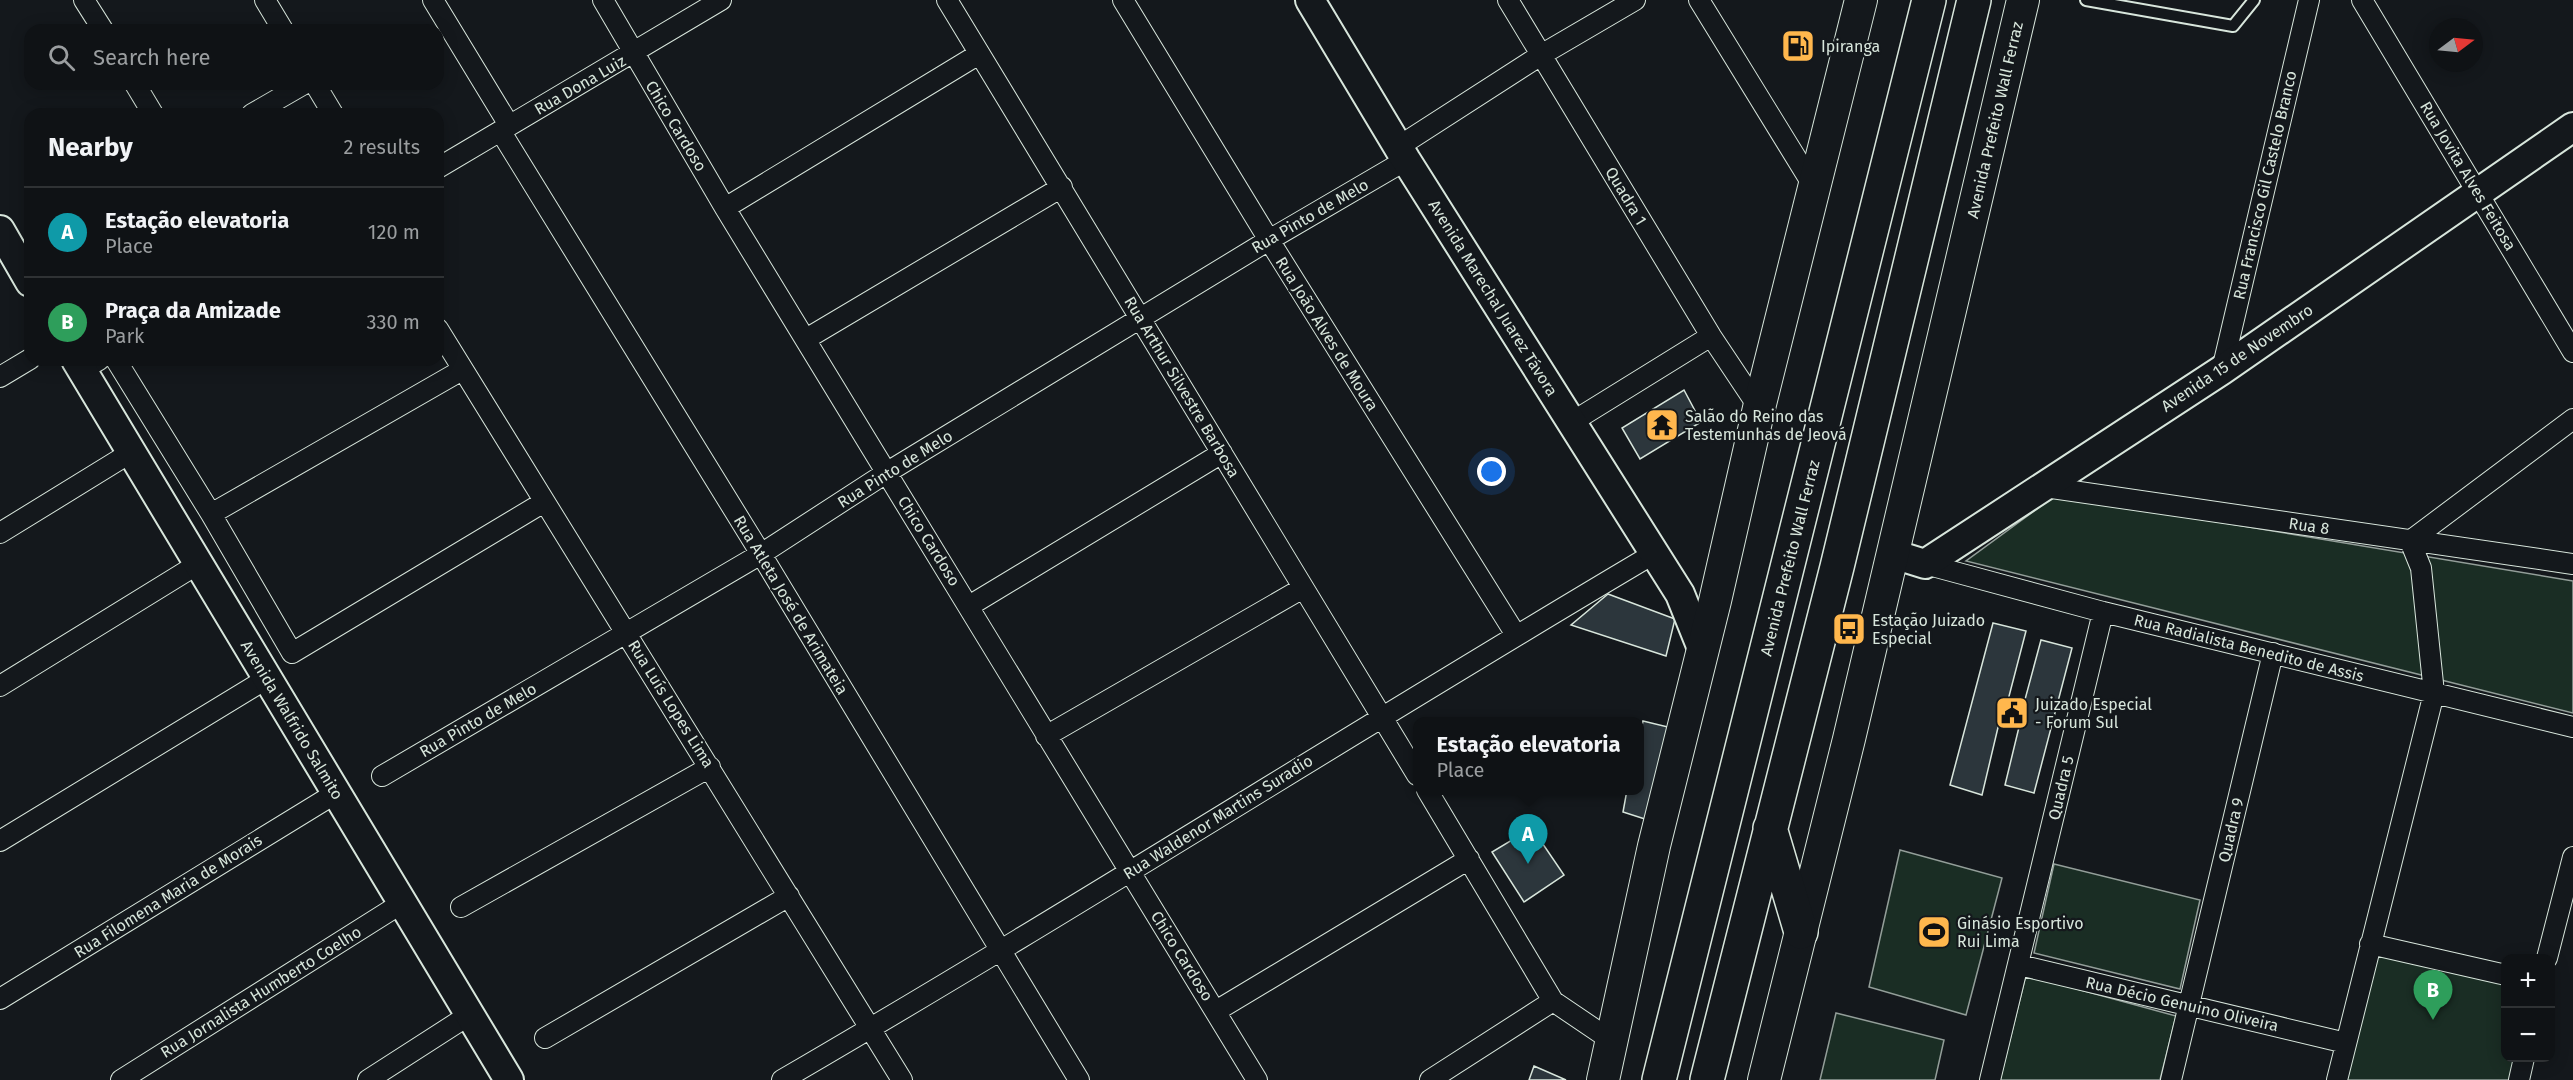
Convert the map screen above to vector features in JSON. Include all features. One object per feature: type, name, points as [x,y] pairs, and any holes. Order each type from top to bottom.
[{"type":"highway","name":"Avenida Prefeito Wall Ferraz","points":[[1659,1080],[1929,0]]},
{"type":"highway","points":[[1707,1080],[1837,567],[1974,0]]},
{"type":"highway","points":[[1770,828],[1802,932]]},
{"type":"main road","points":[[1604,1080],[1654,846],[1703,651],[1759,408],[1861,0]]},
{"type":"main road","name":"Avenida Prefeito Wall Ferraz","points":[[1764,1080],[1893,554],[2023,0]]},
{"type":"street","points":[[84,0],[98,24]]},
{"type":"street","points":[[265,0],[279,24]]},
{"type":"street","name":"Rua Atleta José de Arimateia","points":[[433,0],[505,128],[1079,1080]]},
{"type":"street","name":"Chico Cardoso","points":[[603,0],[725,208],[1257,1080]]},
{"type":"street","name":"Rua Dona Luiz","points":[[444,164],[634,54],[721,0]]},
{"type":"street","name":"Rua Arthur Silvestre Barbosa","points":[[947,0],[1413,768]]},
{"type":"street","name":"Rua João Alves de Moura","points":[[1123,0],[1269,240],[1516,635]]},
{"type":"street","name":"Avenida Marechal Juarez Távora","points":[[1310,0],[1402,154],[1680,594],[1703,651]]},
{"type":"street","name":"Quadra 1","points":[[1508,0],[1711,336],[1759,408]]},
{"type":"street","name":"Rua Pinto de Melo","points":[[382,776],[761,554],[886,473],[1269,240],[1402,154],[1541,56],[1635,0]]},
{"type":"street","points":[[1699,0],[1814,187]]},
{"type":"street","name":"Rua Francisco Gil Castelo Branco","points":[[2222,370],[2309,0]]},
{"type":"street","name":"Rua Jovita Alves Feitosa","points":[[2362,0],[2573,352]]},
{"type":"street","points":[[725,208],[979,54]]},
{"type":"street","points":[[139,90],[149,108]]},
{"type":"street","points":[[262,108],[294,90]]},
{"type":"street","points":[[319,90],[329,108]]},
{"type":"street","name":"Avenida 15 de Novembro","points":[[1925,564],[2222,370],[2573,127]]},
{"type":"street","points":[[806,339],[1062,187]]},
{"type":"street","points":[[14,242],[24,267]]},
{"type":"street","points":[[1572,422],[1711,336]]},
{"type":"street","name":"Rua Luís Lopes Lima","points":[[444,339],[902,1080]]},
{"type":"street","points":[[0,377],[24,363]]},
{"type":"street","name":"Avenida Walfrido Salmito","points":[[87,366],[130,453],[509,1080]]},
{"type":"street","points":[[120,366],[211,514],[292,653],[544,502]]},
{"type":"street","points":[[211,514],[462,370]]},
{"type":"street","points":[[2337,1080],[2434,693],[2421,568],[2410,541],[2573,419]]},
{"type":"street","points":[[0,533],[130,453]]},
{"type":"street","points":[[969,606],[1222,453]]},
{"type":"street","name":"Rua 8","points":[[2045,487],[2573,564]]},
{"type":"street","name":"Rua Waldenor Martins Suradio","points":[[782,1080],[1000,952],[1381,716],[1654,553]]},
{"type":"street","points":[[1893,554],[1925,564]]},
{"type":"street","points":[[0,686],[198,564]]},
{"type":"street","name":"Rua Radialista Benedito de Assis","points":[[1925,564],[2103,612],[2573,727]]},
{"type":"street","points":[[1046,736],[1303,588]]},
{"type":"street","points":[[1680,594],[1715,600]]},
{"type":"street","name":"Quadra 5","points":[[1990,1080],[2103,612]]},
{"type":"street","name":"Quadra 9","points":[[2171,1080],[2273,653]]},
{"type":"street","points":[[0,841],[266,679]]},
{"type":"street","points":[[461,907],[710,767]]},
{"type":"street","name":"Rua Filomena Maria de Morais","points":[[0,999],[336,793]]},
{"type":"street","points":[[1430,795],[1553,1001],[1612,1041]]},
{"type":"street","points":[[2548,954],[2573,857]]},
{"type":"street","points":[[1216,1011],[1469,859]]},
{"type":"street","points":[[544,1038],[789,896]]},
{"type":"street","name":"Rua Jornalista Humberto Coelho","points":[[121,1080],[402,903]]},
{"type":"street","points":[[2370,944],[2501,974]]},
{"type":"street","name":"Rua Décio Genuino Oliveira","points":[[2019,965],[2346,1043]]},
{"type":"street","points":[[1430,1080],[1553,1001]]},
{"type":"street","points":[[368,1080],[469,1015]]},
{"type":"street","points":[[2519,1080],[2523,1062]]},
{"type":"lane","points":[[2086,0],[2233,26],[2254,0]]},
{"type":"green space","points":[[2056,495],[2573,581],[2573,713],[1966,561]]},
{"type":"green space","name":"Ginásio Esportivo Rui Lima","points":[[1900,850],[2002,878],[1966,1015],[1869,987]]},
{"type":"green space","points":[[2054,864],[2200,900],[2180,989],[2034,953]]},
{"type":"green space","points":[[2375,951],[2501,982],[2501,1062],[2517,1062],[2512,1080],[2346,1080]]},
{"type":"green space","points":[[2026,975],[2176,1016],[2160,1080],[2000,1080]]},
{"type":"green space","points":[[1836,1013],[1944,1040],[1935,1080],[1820,1080]]},
{"type":"building","name":"Salão do Reino das Testemunhas de Jeová","points":[[1684,390],[1701,422],[1640,459],[1622,428]]},
{"type":"building","points":[[1608,594],[1675,619],[1666,656],[1571,625]]},
{"type":"building","name":"Juizado Especial - Forum Sul","points":[[1993,623],[2026,631],[2007,704],[2023,707],[2041,640],[2072,648],[2034,793],[2005,785],[2020,723],[2000,719],[1982,795],[1950,785]]},
{"type":"building","points":[[1644,721],[1668,727],[1648,820],[1623,812],[1626,795],[1644,795]]},
{"type":"building","points":[[1532,828],[1564,875],[1524,902],[1492,852]]},
{"type":"building","points":[[1534,1066],[1566,1080],[1529,1080]]},
{"type":"place","name":"Ipiranga","points":[[1798,46]]},
{"type":"place","name":"Salão do Reino das Testemunhas de Jeová","points":[[1662,425]]},
{"type":"place","name":"Estação Juizado Especial","points":[[1849,629]]},
{"type":"place","name":"Juizado Especial - Forum Sul","points":[[2012,713]]},
{"type":"place","name":"Estação elevatoria","points":[[1528,864]]},
{"type":"place","name":"Ginásio Esportivo Rui Lima","points":[[1934,932]]},
{"type":"place","name":"Praça da Amizade","points":[[2433,1020]]}]
